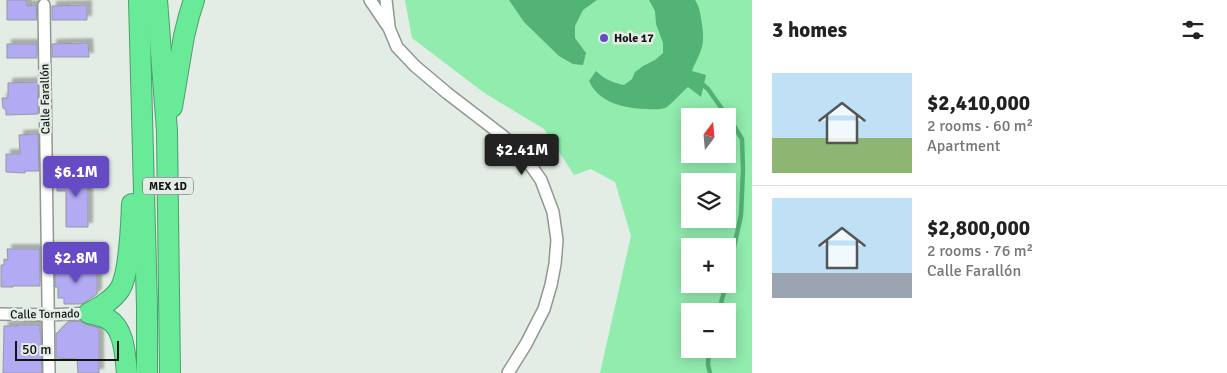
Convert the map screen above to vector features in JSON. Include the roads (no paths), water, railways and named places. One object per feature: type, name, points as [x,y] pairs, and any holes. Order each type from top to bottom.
[{"type":"highway","name":"MEX 1D","points":[[139,0],[147,373]]},
{"type":"highway","name":"MEX 1D","points":[[157,0],[167,131],[170,373]]},
{"type":"highway","points":[[167,131],[177,86],[184,36],[194,0]]},
{"type":"highway","points":[[89,313],[104,304],[118,292],[122,285],[128,262],[132,188],[142,148]]},
{"type":"highway","points":[[89,313],[108,319],[115,325],[124,347],[127,373]]},
{"type":"street","points":[[370,0],[389,28],[397,47],[415,66],[447,94],[503,136],[527,160],[541,180],[553,212],[557,240],[556,264],[549,293],[544,309],[508,373]]},
{"type":"street","points":[[386,0],[389,28]]},
{"type":"street","name":"Calle Farallón","points":[[44,5],[49,373]]},
{"type":"street","name":"Calle Tornado","points":[[0,314],[48,315],[89,313]]},
{"type":"waterway","points":[[700,82],[708,89],[721,108]]},
{"type":"waterway","points":[[736,129],[742,139],[743,170],[741,215],[736,238]]},
{"type":"waterway","points":[[721,303],[724,293]]},
{"type":"waterway","points":[[708,358],[710,373]]},
{"type":"place","name":"Hole 17","points":[[604,38]]}]
